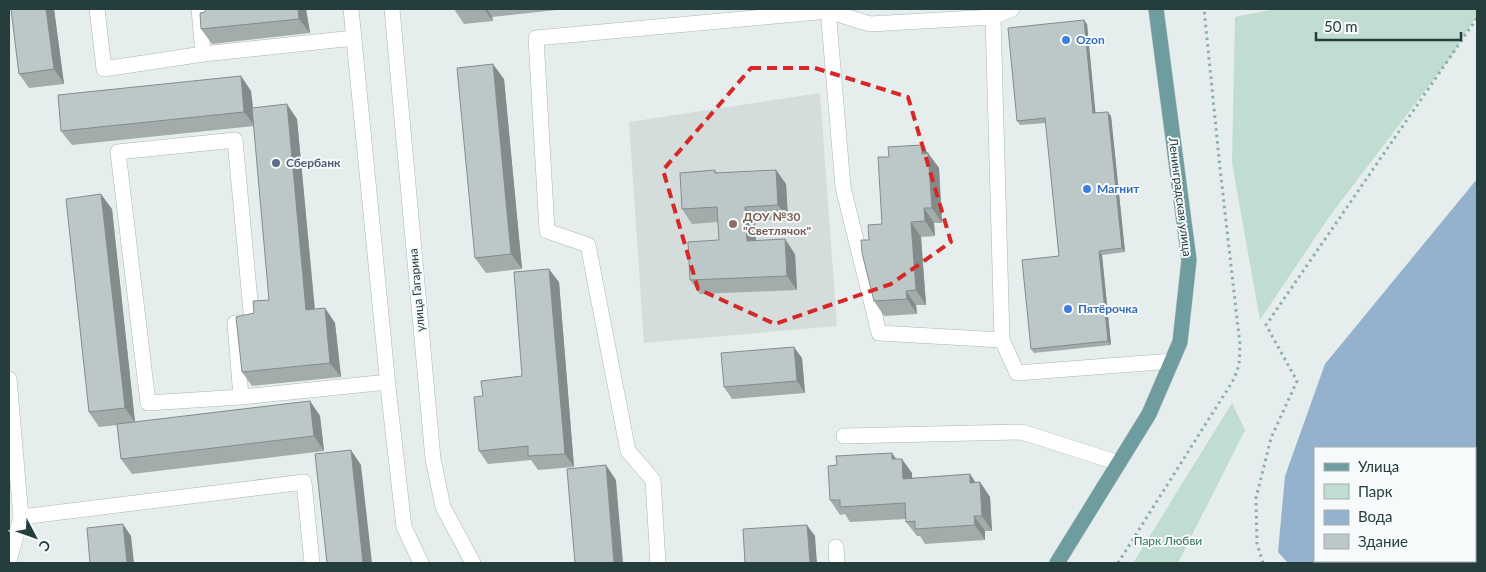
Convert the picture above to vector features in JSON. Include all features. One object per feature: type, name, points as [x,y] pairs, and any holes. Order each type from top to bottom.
[{"type":"main road","name":"Ленинградская улица","points":[[1057,563],[1149,414],[1180,342],[1189,260],[1156,9]]},
{"type":"street","points":[[96,9],[104,69],[203,54],[354,38]]},
{"type":"street","points":[[199,9],[203,54]]},
{"type":"street","points":[[351,9],[404,527],[421,563]]},
{"type":"street","name":"улица Гагарина","points":[[392,9],[433,459],[443,507],[474,563]]},
{"type":"street","points":[[658,563],[653,480],[628,451],[588,245],[547,231],[536,38],[828,10],[870,24],[993,18],[1012,9]]},
{"type":"street","points":[[828,10],[843,187],[879,333],[1002,340]]},
{"type":"street","points":[[993,18],[1002,340],[1017,373],[1172,361]]},
{"type":"street","points":[[241,397],[235,323],[252,322],[235,140],[118,152],[148,403],[241,397],[388,382]]},
{"type":"street","points":[[9,379],[21,518],[9,561]]},
{"type":"street","points":[[844,436],[1022,432],[1119,463]]},
{"type":"street","points":[[21,518],[304,482],[312,563]]},
{"type":"street","points":[[836,546],[837,563]]},
{"type":"path","points":[[1118,563],[1234,379],[1239,365],[1240,345],[1204,9]]},
{"type":"path","points":[[1263,563],[1257,544],[1256,498],[1271,438],[1297,381],[1266,325],[1477,18]]},
{"type":"highlighted area","points":[[751,68],[815,68],[908,97],[951,242],[891,284],[775,324],[698,289],[663,170]]},
{"type":"shaded area","name":"ДОУ №30 \"Светлячок\"","points":[[820,93],[837,326],[644,343],[629,122]]},
{"type":"green space","points":[[1275,9],[1477,9],[1477,15],[1453,54],[1329,217],[1260,320],[1232,163],[1235,17]]},
{"type":"green space","name":"Парк Любви","points":[[1232,403],[1245,430],[1178,563],[1133,563]]},
{"type":"water","points":[[1477,179],[1477,563],[1288,563],[1278,552],[1285,476],[1325,364]]},
{"type":"building","points":[[11,9],[46,9],[54,69],[19,74]]},
{"type":"building","points":[[205,9],[298,9],[299,19],[201,29],[200,13],[205,12]]},
{"type":"building","name":"Магнит","points":[[1084,20],[1093,113],[1108,112],[1122,248],[1099,251],[1108,341],[1031,349],[1022,260],[1059,256],[1045,118],[1017,121],[1008,28]]},
{"type":"building","points":[[493,64],[511,254],[475,258],[457,68]]},
{"type":"building","points":[[241,76],[244,112],[61,131],[58,95]]},
{"type":"building","points":[[287,104],[306,310],[325,308],[330,363],[242,372],[236,317],[254,313],[253,301],[269,300],[252,108]]},
{"type":"building","points":[[922,145],[922,154],[928,153],[932,208],[924,208],[925,221],[911,222],[916,290],[906,291],[907,299],[874,301],[862,253],[861,240],[869,240],[868,225],[882,224],[878,157],[889,157],[888,147]]},
{"type":"building","points":[[715,170],[715,173],[776,170],[778,205],[745,207],[747,241],[785,239],[787,276],[690,280],[688,242],[719,240],[717,207],[682,209],[680,173]]},
{"type":"building","points":[[101,194],[125,408],[89,412],[66,199]]},
{"type":"building","points":[[549,269],[565,454],[528,456],[528,446],[479,451],[474,397],[483,396],[481,381],[522,376],[514,272]]},
{"type":"building","points":[[794,347],[797,381],[724,387],[721,353]]},
{"type":"building","points":[[310,401],[314,436],[121,459],[117,424]]},
{"type":"building","points":[[351,450],[363,563],[327,563],[315,454]]},
{"type":"building","points":[[892,453],[892,459],[902,459],[903,479],[970,474],[970,483],[980,482],[982,516],[974,516],[975,525],[915,529],[915,521],[906,522],[905,503],[840,507],[840,500],[830,500],[828,466],[837,465],[836,456]]},
{"type":"building","points":[[606,465],[614,563],[575,563],[567,469]]},
{"type":"building","points":[[123,524],[127,563],[90,563],[87,528]]},
{"type":"building","points":[[807,525],[810,563],[745,563],[743,529]]},
{"type":"place","name":"Ozon","points":[[1066,40]]},
{"type":"place","name":"Сбербанк","points":[[276,163]]},
{"type":"place","name":"Магнит","points":[[1087,189]]},
{"type":"place","name":"ДОУ №30 \"Светлячок\"","points":[[733,224]]},
{"type":"place","name":"Пятёрочка","points":[[1068,309]]}]
